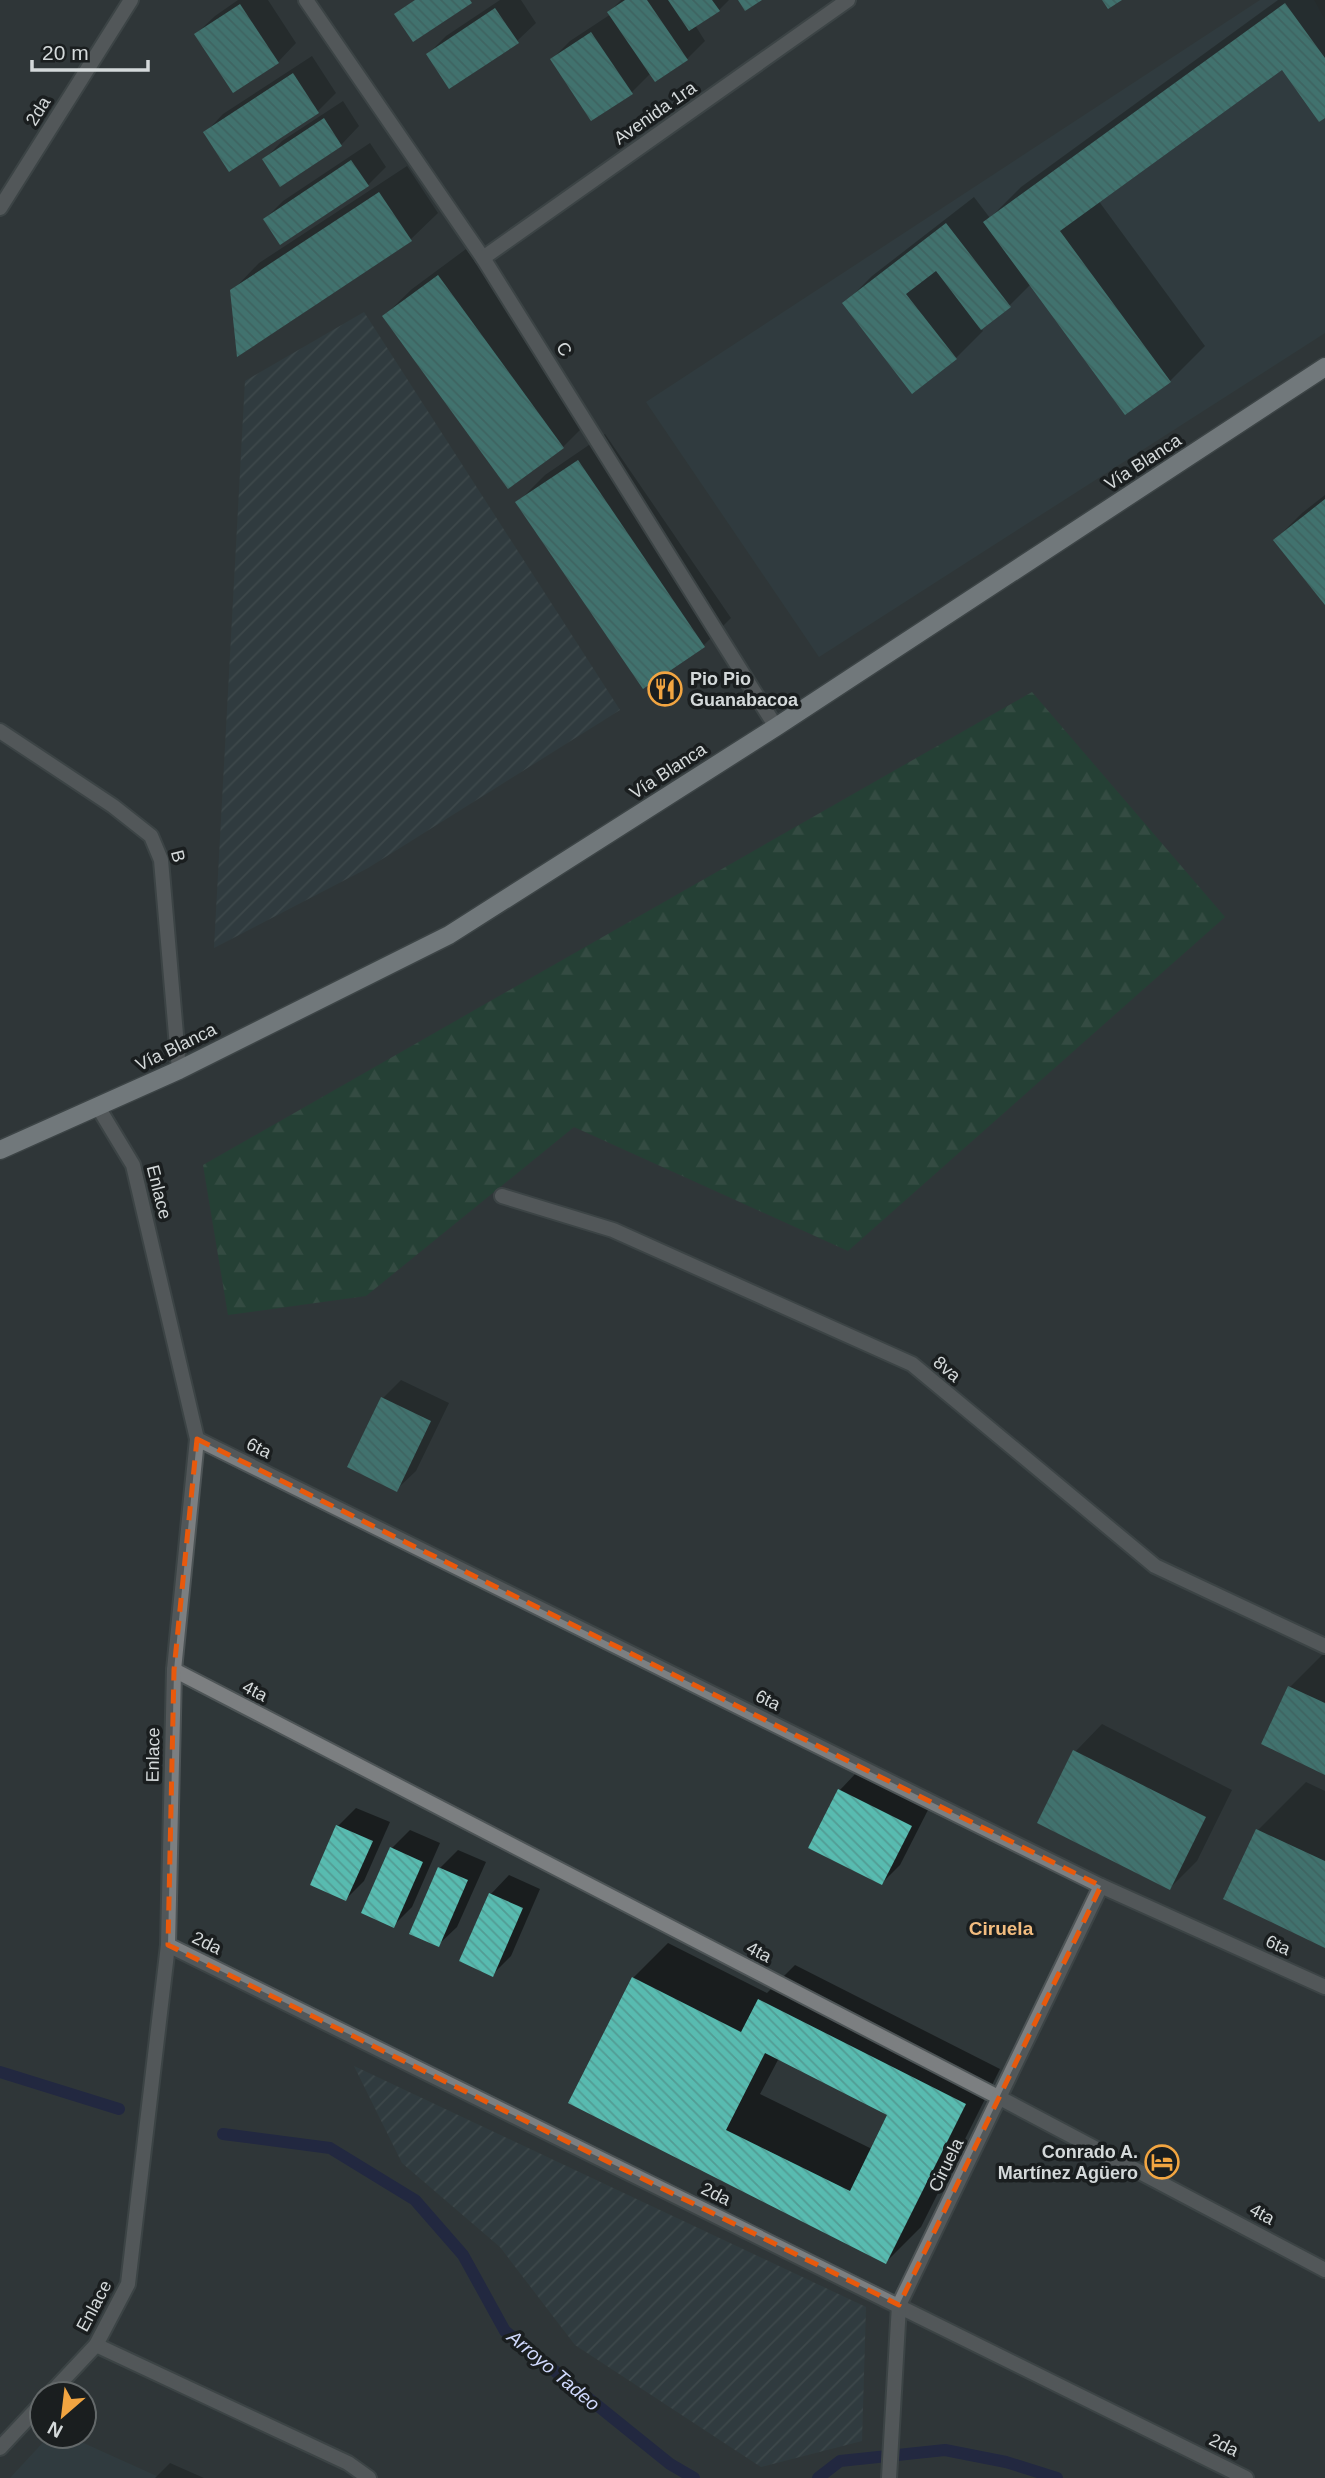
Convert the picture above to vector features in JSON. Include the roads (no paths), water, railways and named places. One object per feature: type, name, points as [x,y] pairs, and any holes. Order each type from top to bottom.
[{"type":"main road","name":"Vía Blanca","points":[[2,1152],[179,1070],[450,935],[776,727],[1325,368]]},
{"type":"street","name":"2da","points":[[0,208],[131,0]]},
{"type":"street","name":"C","points":[[306,0],[483,258],[776,727]]},
{"type":"street","name":"Avenida 1ra","points":[[483,258],[848,0]]},
{"type":"street","name":"B","points":[[0,731],[113,806],[151,836],[161,860],[179,1070]]},
{"type":"street","name":"Enlace","points":[[63,2380],[96,2345],[128,2284],[168,1945],[174,1670],[197,1439],[134,1165],[98,1107]]},
{"type":"street","name":"8va","points":[[502,1196],[613,1230],[912,1364],[1155,1566],[1325,1646]]},
{"type":"street","name":"6ta","points":[[197,1439],[1101,1886],[1325,1987]]},
{"type":"street","name":"4ta","points":[[174,1670],[1000,2098],[1325,2270]]},
{"type":"street","name":"Ciruela","points":[[889,2478],[899,2305],[1101,1886]]},
{"type":"street","name":"2da","points":[[168,1945],[1246,2478]]},
{"type":"street","points":[[96,2345],[348,2463],[369,2478]]},
{"type":"street","points":[[0,2448],[28,2418]]},
{"type":"waterway","name":"Arroyo Tadeo","points":[[0,2072],[119,2109]]},
{"type":"waterway","name":"Arroyo Tadeo","points":[[223,2134],[330,2148],[415,2200],[463,2255],[505,2331],[670,2464],[694,2478]]},
{"type":"waterway","name":"Arroyo Tadeo","points":[[818,2478],[840,2461],[945,2450],[1006,2462],[1057,2478]]},
{"type":"place","name":"Pio Pio Guanabacoa","points":[[665,689]]},
{"type":"place","name":"Conrado A. Martínez Agüero","points":[[1162,2162]]},
{"type":"district","name":"Ciruela","points":[[1001,1928]]}]
